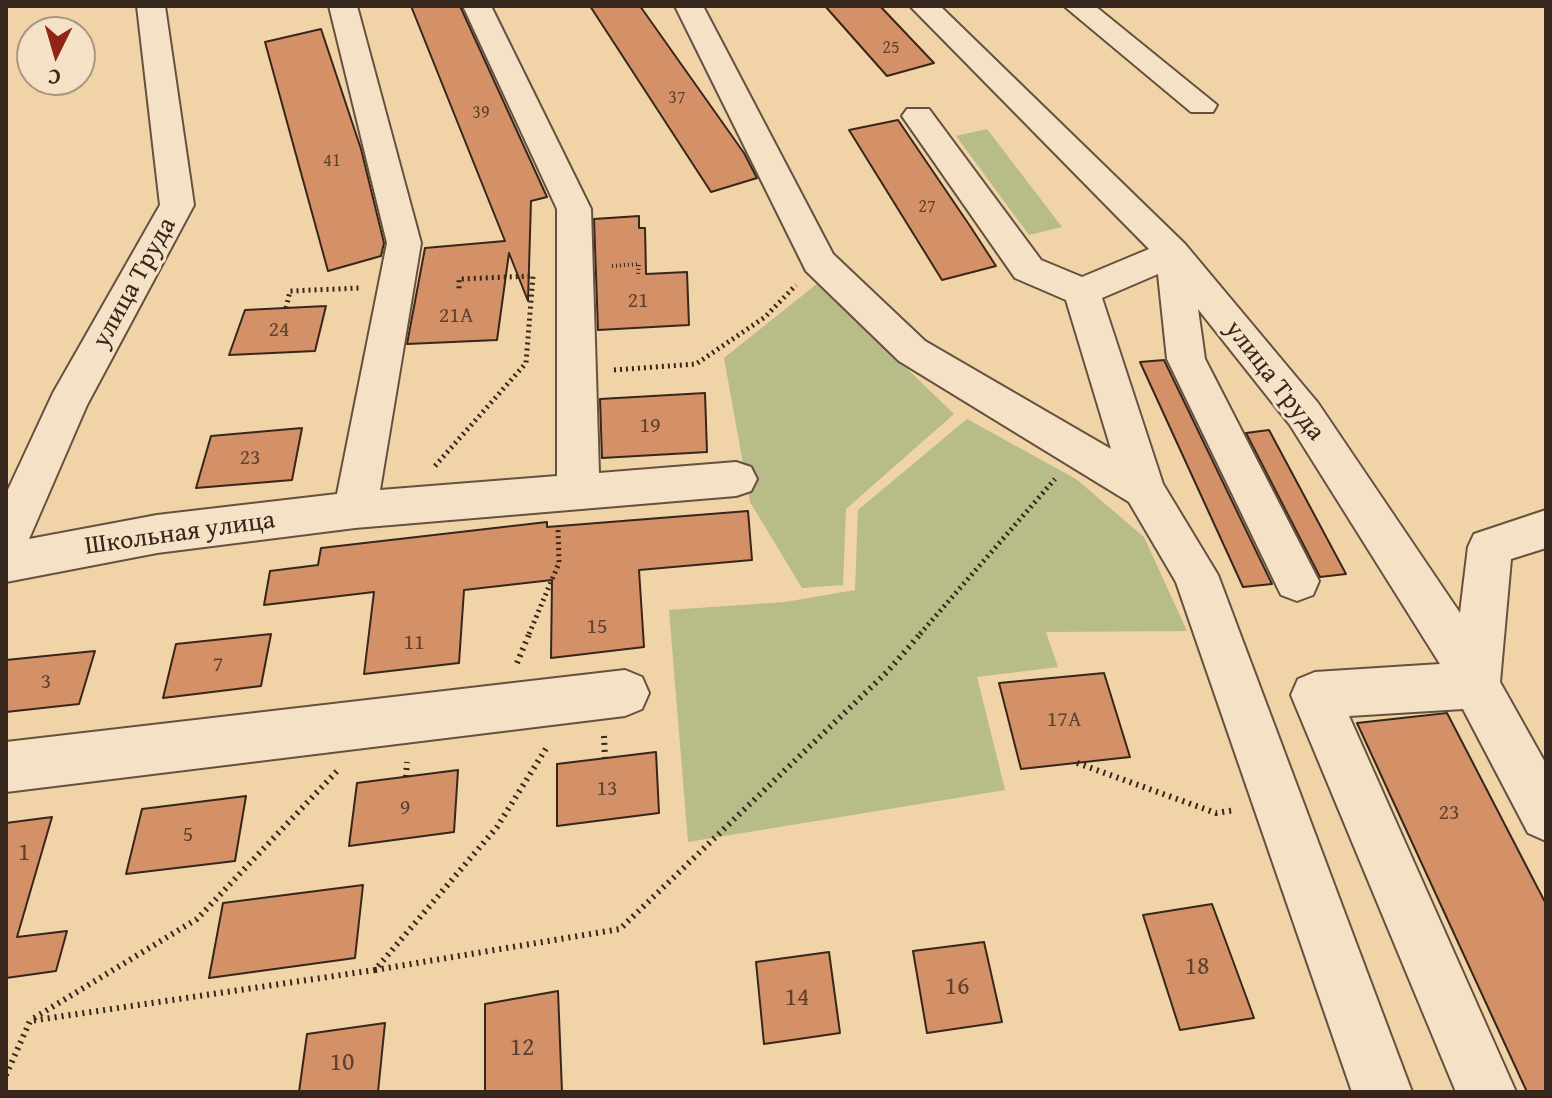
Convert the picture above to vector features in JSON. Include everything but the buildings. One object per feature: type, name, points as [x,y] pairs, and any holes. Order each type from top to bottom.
[{"type":"street","name":"улица Труда","points":[[6,542],[67,404],[177,205],[151,6]]},
{"type":"street","points":[[343,6],[404,243],[355,510]]},
{"type":"street","points":[[477,6],[574,209],[578,490]]},
{"type":"street","points":[[689,6],[819,262],[912,351],[1144,490]]},
{"type":"street","points":[[1078,6],[1202,105]]},
{"type":"street","name":"улица Труда","points":[[941,14],[1173,253],[1304,414],[1452,640],[1546,815]]},
{"type":"street","points":[[918,116],[1028,269],[1082,292],[1173,253],[1186,359],[1297,581]]},
{"type":"street","points":[[1082,292],[1144,490],[1196,575],[1382,1092]]},
{"type":"street","name":"Школьная улица","points":[[6,563],[157,534],[355,510],[736,479]]},
{"type":"street","points":[[1486,1092],[1315,695],[1476,685],[1490,547],[1546,529]]},
{"type":"street","points":[[6,767],[601,696]]},
{"type":"path","points":[[400,506],[526,363],[533,276],[459,279],[459,291]]},
{"type":"path","points":[[286,308],[290,291],[396,287]]},
{"type":"path","points":[[696,364],[765,317]]},
{"type":"path","points":[[30,1021],[375,970],[620,929],[887,672],[1079,451]]},
{"type":"path","points":[[498,708],[559,563]]},
{"type":"path","points":[[375,970],[497,827],[601,696]]},
{"type":"path","points":[[6,1075],[30,1021],[197,919],[383,722]]},
{"type":"path","points":[[1077,763],[1216,813]]},
{"type":"green space","points":[[987,129],[1062,227],[1029,235],[956,136]]},
{"type":"green space","points":[[818,283],[954,414],[846,509],[843,585],[802,588],[750,502],[724,358]]},
{"type":"green space","points":[[967,419],[1076,479],[1144,537],[1187,631],[1046,632],[1058,667],[977,677],[1005,790],[688,842],[669,610],[785,602],[855,590],[858,510]]}]
